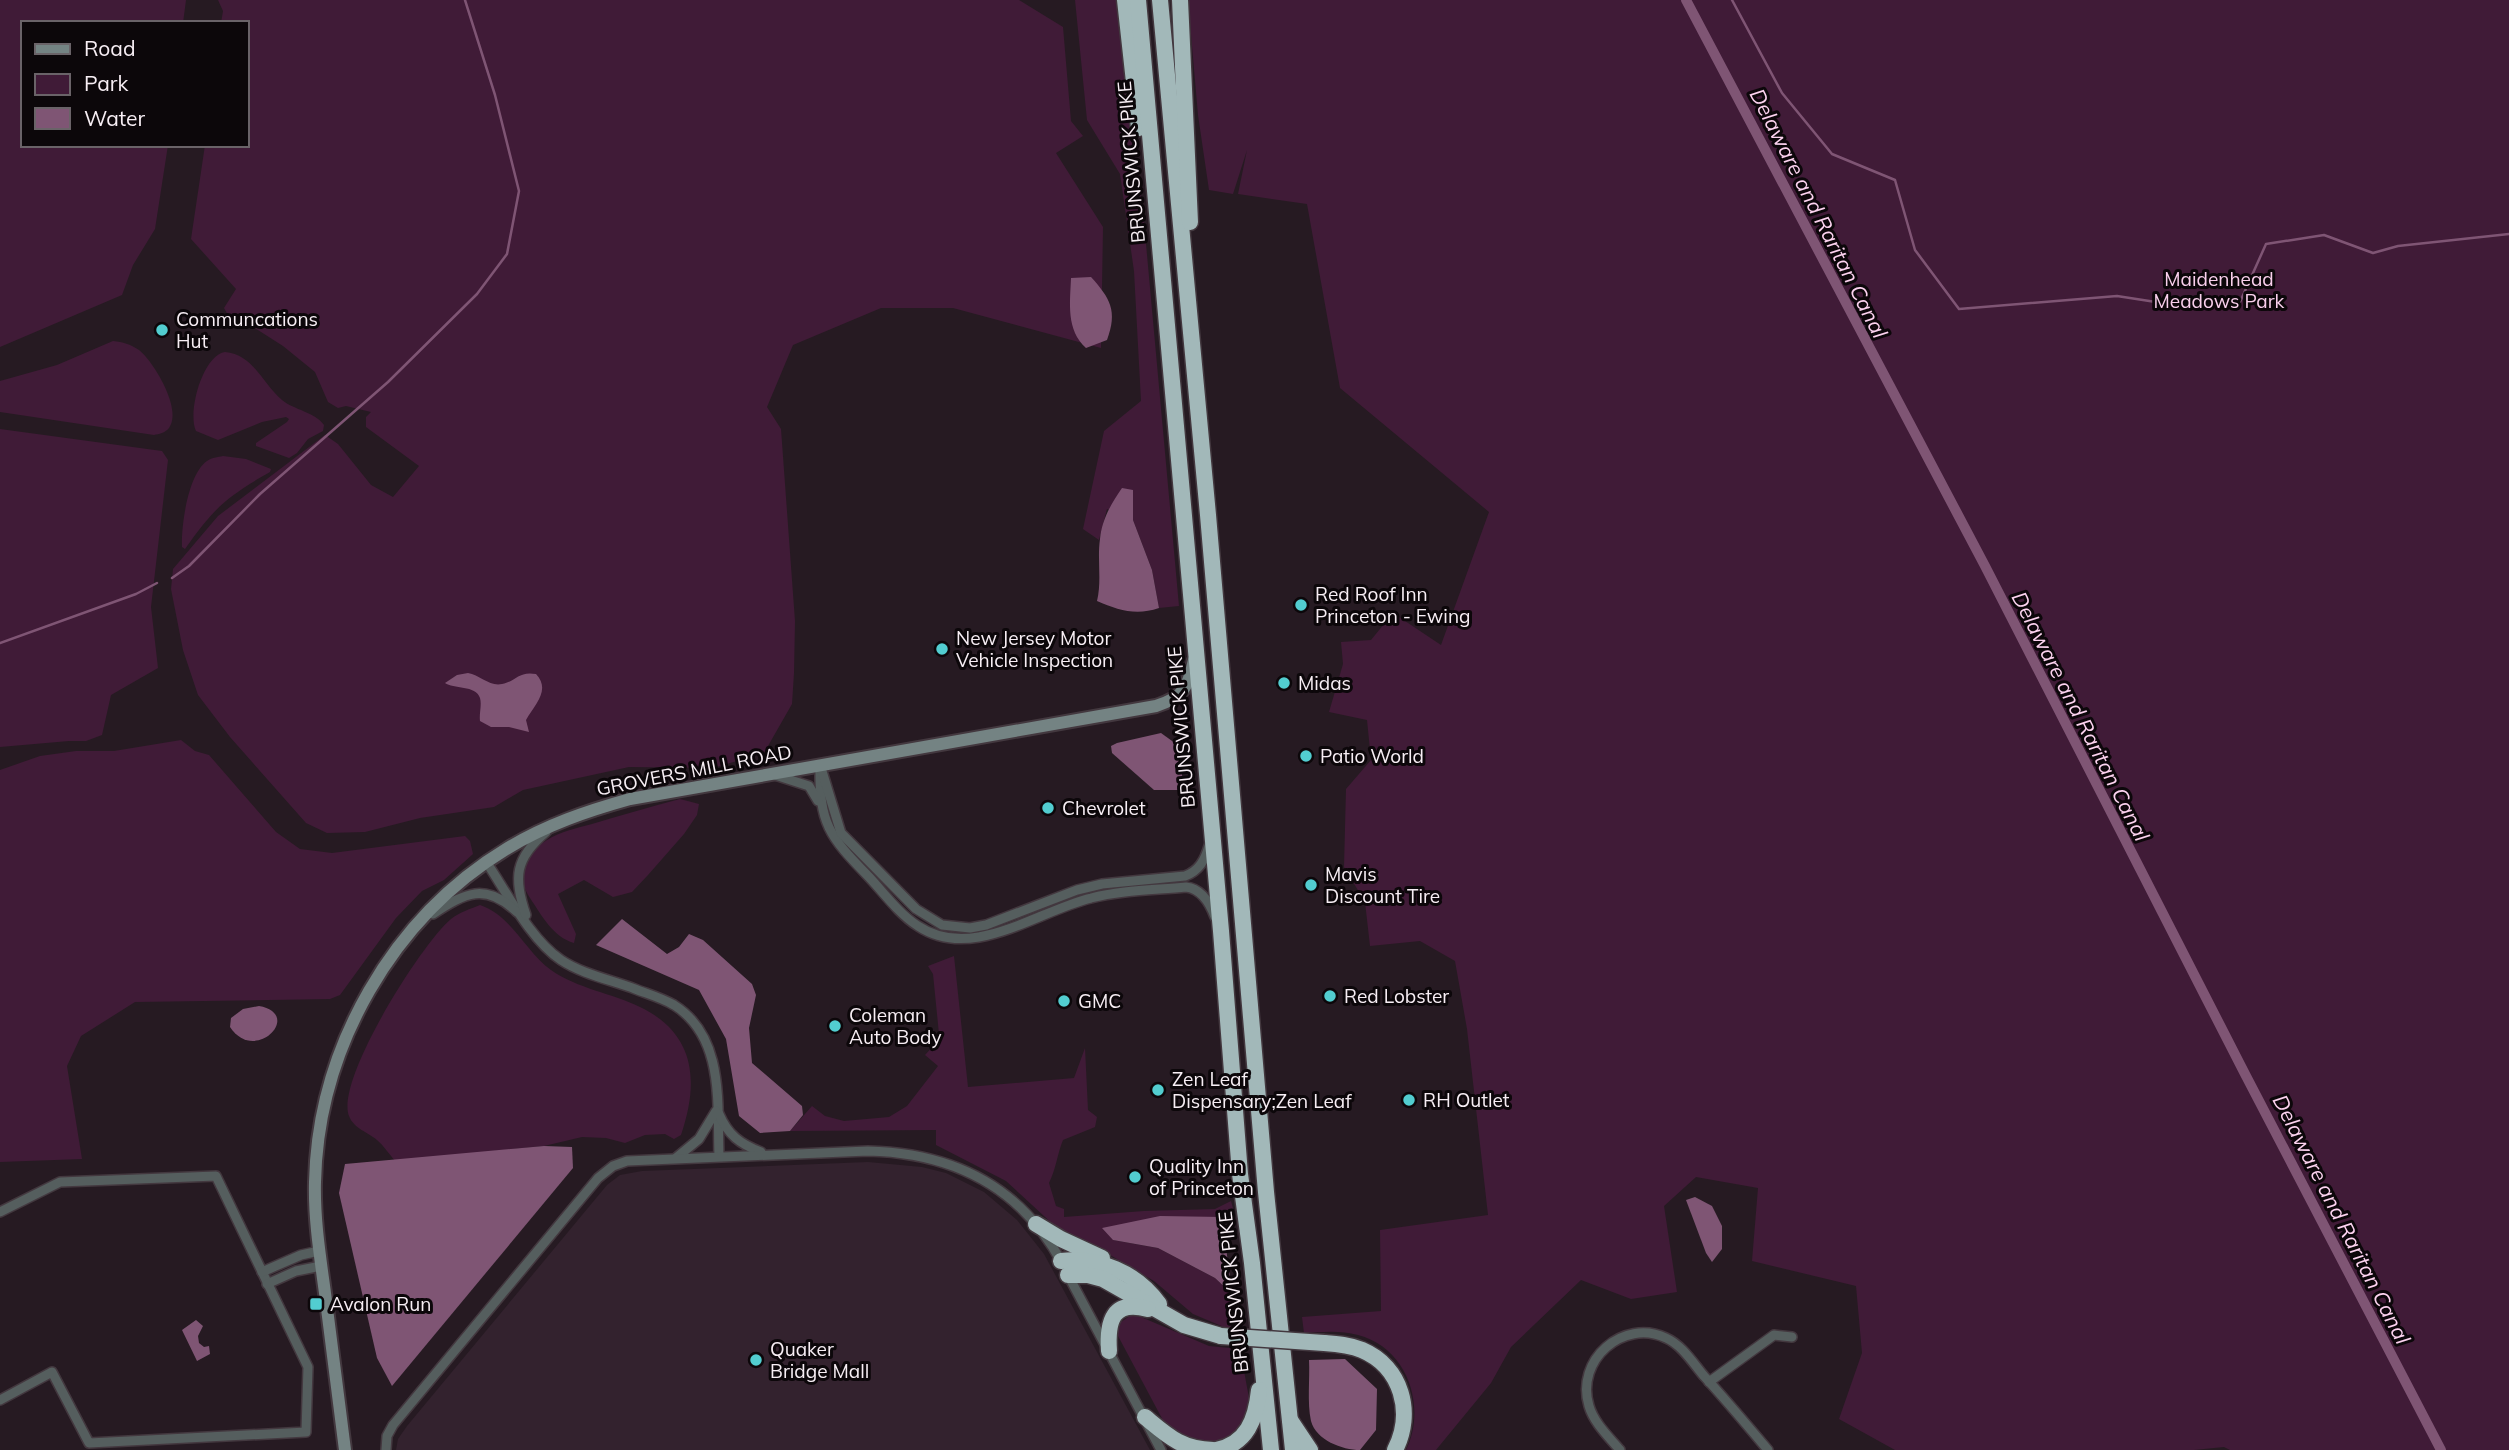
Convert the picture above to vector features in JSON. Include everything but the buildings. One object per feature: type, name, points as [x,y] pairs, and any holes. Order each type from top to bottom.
[{"type":"highway","points":[[1125,0],[1175,422]]},
{"type":"highway","name":"BRUNSWICK PIKE","points":[[1138,0],[1222,931],[1240,1174],[1271,1450]]},
{"type":"highway","points":[[1160,0],[1266,1192],[1293,1450]]},
{"type":"highway","points":[[1180,0],[1196,389]]},
{"type":"highway","points":[[1036,1224],[1124,1272],[1154,1297],[1167,1315]]},
{"type":"highway","points":[[1065,1268],[1094,1262],[1124,1272]]},
{"type":"highway","points":[[1065,1268],[1103,1279],[1191,1328],[1222,1336],[1324,1343],[1366,1351],[1392,1375],[1404,1405],[1405,1424],[1396,1447]]},
{"type":"highway","points":[[1110,1352],[1109,1324],[1120,1310],[1136,1306],[1167,1315]]},
{"type":"highway","points":[[1145,1417],[1188,1447],[1214,1450],[1230,1446],[1240,1440],[1252,1422],[1258,1400],[1262,1360]]},
{"type":"highway","points":[[1290,1419],[1310,1450]]},
{"type":"street","name":"GROVERS MILL ROAD","points":[[345,1450],[314,1201],[316,1152],[322,1115],[333,1070],[370,987],[386,963],[444,897],[507,849],[557,823],[630,799],[1156,706],[1175,698],[1185,690],[1195,654]]},
{"type":"street","points":[[820,765],[822,809]]},
{"type":"street","points":[[820,765],[830,793],[835,819],[845,839],[916,909],[942,925],[955,928],[986,925],[1077,890],[1102,884],[1190,874],[1205,858],[1212,834]]},
{"type":"street","points":[[770,774],[809,786],[840,848],[907,917],[928,931],[948,937],[978,937],[1089,898],[1186,887],[1193,888],[1205,898],[1222,931]]},
{"type":"street","points":[[532,930],[520,893],[519,869],[530,847],[557,823]]},
{"type":"street","points":[[487,863],[549,951],[568,964],[662,999],[687,1015],[705,1038],[715,1068],[719,1156]]},
{"type":"street","points":[[420,922],[459,897],[480,894],[504,902],[532,930]]},
{"type":"street","points":[[717,1109],[723,1123],[736,1140],[766,1154]]},
{"type":"street","points":[[676,1158],[699,1139],[717,1109]]},
{"type":"street","points":[[386,1450],[387,1436],[393,1425],[601,1175],[613,1166],[627,1161],[676,1158],[880,1151],[944,1161],[989,1183],[1009,1197],[1036,1224],[1065,1268],[1161,1450]]},
{"type":"street","points":[[0,1212],[60,1182],[216,1176],[308,1367],[306,1432],[89,1443],[52,1372],[0,1400]]},
{"type":"street","points":[[262,1272],[301,1255],[319,1251]]},
{"type":"street","points":[[268,1284],[296,1271],[321,1266]]},
{"type":"street","points":[[1620,1450],[1594,1419],[1586,1394],[1587,1382],[1595,1359],[1613,1341],[1644,1333],[1667,1338],[1677,1345],[1768,1450]]},
{"type":"street","points":[[1710,1382],[1774,1335],[1792,1337]]},
{"type":"shaded area","name":"Quaker Bridge Mall","points":[[868,1162],[922,1167],[946,1173],[984,1192],[1017,1220],[1044,1254],[1150,1450],[396,1450],[398,1439],[407,1426],[607,1185],[620,1175],[642,1171]]},
{"type":"green space","points":[[0,0],[186,0],[183,21],[21,21],[21,147],[168,147],[155,229],[133,265],[122,295],[0,347]]},
{"type":"green space","points":[[218,0],[1019,0],[1063,27],[1071,121],[1083,136],[1056,153],[1103,227],[1101,348],[953,308],[881,308],[793,345],[767,407],[781,429],[795,621],[792,704],[764,753],[713,768],[629,767],[523,790],[494,807],[420,818],[365,832],[327,833],[306,823],[230,737],[198,695],[183,650],[171,589],[173,569],[218,516],[325,435],[338,444],[371,485],[393,497],[419,466],[366,427],[366,417],[371,412],[346,406],[338,408],[328,402],[315,372],[283,346],[244,321],[229,317],[224,308],[236,289],[191,239],[205,147],[248,147],[248,21],[221,21],[223,11]]},
{"type":"green space","points":[[1075,0],[1116,0],[1117,5],[1143,211],[1179,606],[1159,608],[1152,570],[1133,520],[1107,509],[1099,540],[1083,529],[1104,431],[1141,401],[1134,271],[1120,174],[1087,120]]},
{"type":"green space","name":"Maidenhead Meadows Park","points":[[1188,0],[2509,0],[2509,1450],[2230,1450],[2224,1447],[2194,1450],[1895,1450],[1839,1419],[1862,1353],[1856,1286],[1752,1261],[1758,1188],[1696,1177],[1664,1206],[1677,1292],[1631,1299],[1581,1280],[1511,1347],[1491,1383],[1436,1450],[1406,1450],[1412,1433],[1413,1398],[1409,1381],[1401,1366],[1390,1352],[1358,1335],[1338,1332],[1304,1333],[1302,1317],[1381,1311],[1380,1230],[1488,1215],[1467,1029],[1455,961],[1420,941],[1370,946],[1365,902],[1344,867],[1346,789],[1371,760],[1367,720],[1329,712],[1343,664],[1341,642],[1371,640],[1393,613],[1441,645],[1489,512],[1340,388],[1307,204],[1238,194],[1247,150],[1233,194],[1209,190],[1198,115]]},
{"type":"green space","points":[[113,341],[139,350],[159,375],[172,410],[172,420],[166,431],[154,435],[0,412],[0,381],[57,365]]},
{"type":"green space","points":[[225,352],[235,354],[251,364],[282,400],[320,421],[324,425],[323,431],[308,439],[297,453],[289,458],[256,446],[256,443],[287,422],[289,419],[286,417],[262,422],[218,440],[196,431],[194,411],[199,385],[210,363],[217,355]]},
{"type":"green space","points":[[0,429],[162,451],[168,460],[151,607],[158,668],[111,695],[102,735],[86,741],[0,747]]},
{"type":"green space","points":[[223,456],[246,459],[271,469],[222,504],[185,549],[182,547],[184,514],[190,488],[200,468],[207,461]]},
{"type":"green space","points":[[181,740],[195,751],[209,755],[276,832],[300,849],[332,853],[465,836],[470,841],[473,854],[444,880],[422,891],[396,918],[340,995],[330,999],[135,1002],[81,1036],[67,1066],[82,1159],[0,1162],[0,770],[40,756],[76,751],[114,751]]},
{"type":"green space","points":[[680,799],[699,804],[697,815],[684,834],[632,892],[613,897],[584,880],[558,894],[576,934],[574,943],[554,931],[525,890],[524,866],[533,852],[547,840],[563,832]]},
{"type":"green space","points":[[480,905],[510,925],[551,970],[572,982],[640,1007],[659,1018],[673,1031],[682,1045],[691,1078],[687,1115],[681,1135],[674,1139],[665,1134],[645,1135],[625,1143],[606,1138],[582,1137],[544,1146],[395,1161],[377,1140],[354,1124],[349,1116],[348,1098],[367,1044],[384,1013],[402,982],[438,933],[454,917]]},
{"type":"green space","points":[[954,956],[968,1087],[1074,1078],[1085,1048],[1088,1110],[1097,1117],[1095,1127],[1063,1140],[1061,1146],[1049,1183],[1056,1206],[1064,1209],[1064,1217],[1215,1209],[1231,1201],[1236,1219],[1222,1217],[1113,1240],[1158,1248],[1215,1278],[1230,1292],[1238,1315],[1231,1330],[1193,1314],[1154,1281],[1057,1228],[1006,1181],[936,1145],[936,1130],[790,1131],[812,1106],[825,1116],[844,1121],[889,1117],[907,1106],[938,1066],[925,1055],[938,1041],[939,1034],[933,974],[928,966]]},
{"type":"green space","points":[[1131,1315],[1209,1346],[1240,1349],[1251,1409],[1231,1442],[1197,1447],[1166,1426],[1117,1334],[1121,1322]]},
{"type":"water","points":[[1091,277],[1107,299],[1112,321],[1107,340],[1086,348],[1072,325],[1071,278]]},
{"type":"water","points":[[1122,488],[1133,490],[1133,520],[1152,570],[1159,608],[1143,612],[1127,611],[1097,601],[1101,532],[1108,512]]},
{"type":"water","points":[[468,673],[498,684],[507,683],[521,675],[536,674],[542,691],[526,720],[529,732],[509,727],[491,727],[480,721],[481,701],[478,694],[445,683],[457,675]]},
{"type":"water","points":[[1161,733],[1179,746],[1183,784],[1181,790],[1154,790],[1112,753],[1111,746],[1117,743]]},
{"type":"water","points":[[622,919],[667,954],[679,947],[689,934],[703,940],[752,984],[756,995],[749,1028],[752,1063],[802,1106],[803,1115],[790,1131],[760,1133],[739,1116],[726,1039],[699,990],[596,945]]},
{"type":"water","points":[[259,1006],[272,1011],[277,1018],[276,1026],[271,1034],[262,1039],[251,1041],[240,1037],[230,1027],[231,1018],[243,1009]]},
{"type":"water","points":[[544,1146],[572,1147],[573,1168],[392,1386],[377,1358],[339,1193],[345,1164]]},
{"type":"water","points":[[1695,1197],[1712,1206],[1722,1226],[1722,1249],[1712,1262],[1686,1200]]},
{"type":"water","points":[[1160,1216],[1222,1217],[1230,1292],[1215,1278],[1158,1248],[1113,1240],[1102,1228]]},
{"type":"water","points":[[196,1320],[203,1326],[198,1336],[199,1343],[204,1347],[209,1346],[210,1354],[197,1361],[182,1330]]},
{"type":"water","points":[[1345,1359],[1377,1389],[1376,1430],[1360,1450],[1345,1448],[1324,1439],[1311,1421],[1309,1360]]},
{"type":"waterway","points":[[172,578],[189,566],[260,494],[388,382],[477,294],[507,254],[519,191],[495,95],[465,0]]},
{"type":"waterway","name":"Delaware and Raritan Canal","points":[[1686,0],[1985,566],[2441,1450]]},
{"type":"waterway","points":[[1732,0],[1782,93],[1832,154],[1895,180],[1915,250],[1959,309],[2117,296],[2188,307],[2240,302],[2266,244],[2324,235],[2373,253],[2398,246],[2509,234]]},
{"type":"waterway","points":[[0,643],[136,594],[157,583]]},
{"type":"place","name":"Communcations Hut","points":[[162,330]]},
{"type":"place","name":"Red Roof Inn Princeton - Ewing","points":[[1301,605]]},
{"type":"place","name":"New Jersey Motor Vehicle Inspection","points":[[942,649]]},
{"type":"place","name":"Midas","points":[[1284,683]]},
{"type":"place","name":"Patio World","points":[[1306,756]]},
{"type":"place","name":"Chevrolet","points":[[1048,808]]},
{"type":"place","name":"Mavis Discount Tire","points":[[1311,885]]},
{"type":"place","name":"Red Lobster","points":[[1330,996]]},
{"type":"place","name":"GMC","points":[[1064,1001]]},
{"type":"place","name":"Coleman Auto Body","points":[[835,1026]]},
{"type":"place","name":"Zen Leaf Dispensary;Zen Leaf","points":[[1158,1090]]},
{"type":"place","name":"RH Outlet","points":[[1409,1100]]},
{"type":"place","name":"Quality Inn of Princeton","points":[[1135,1177]]},
{"type":"place","name":"Avalon Run","points":[[316,1304]]},
{"type":"place","name":"Quaker Bridge Mall","points":[[756,1360]]}]
